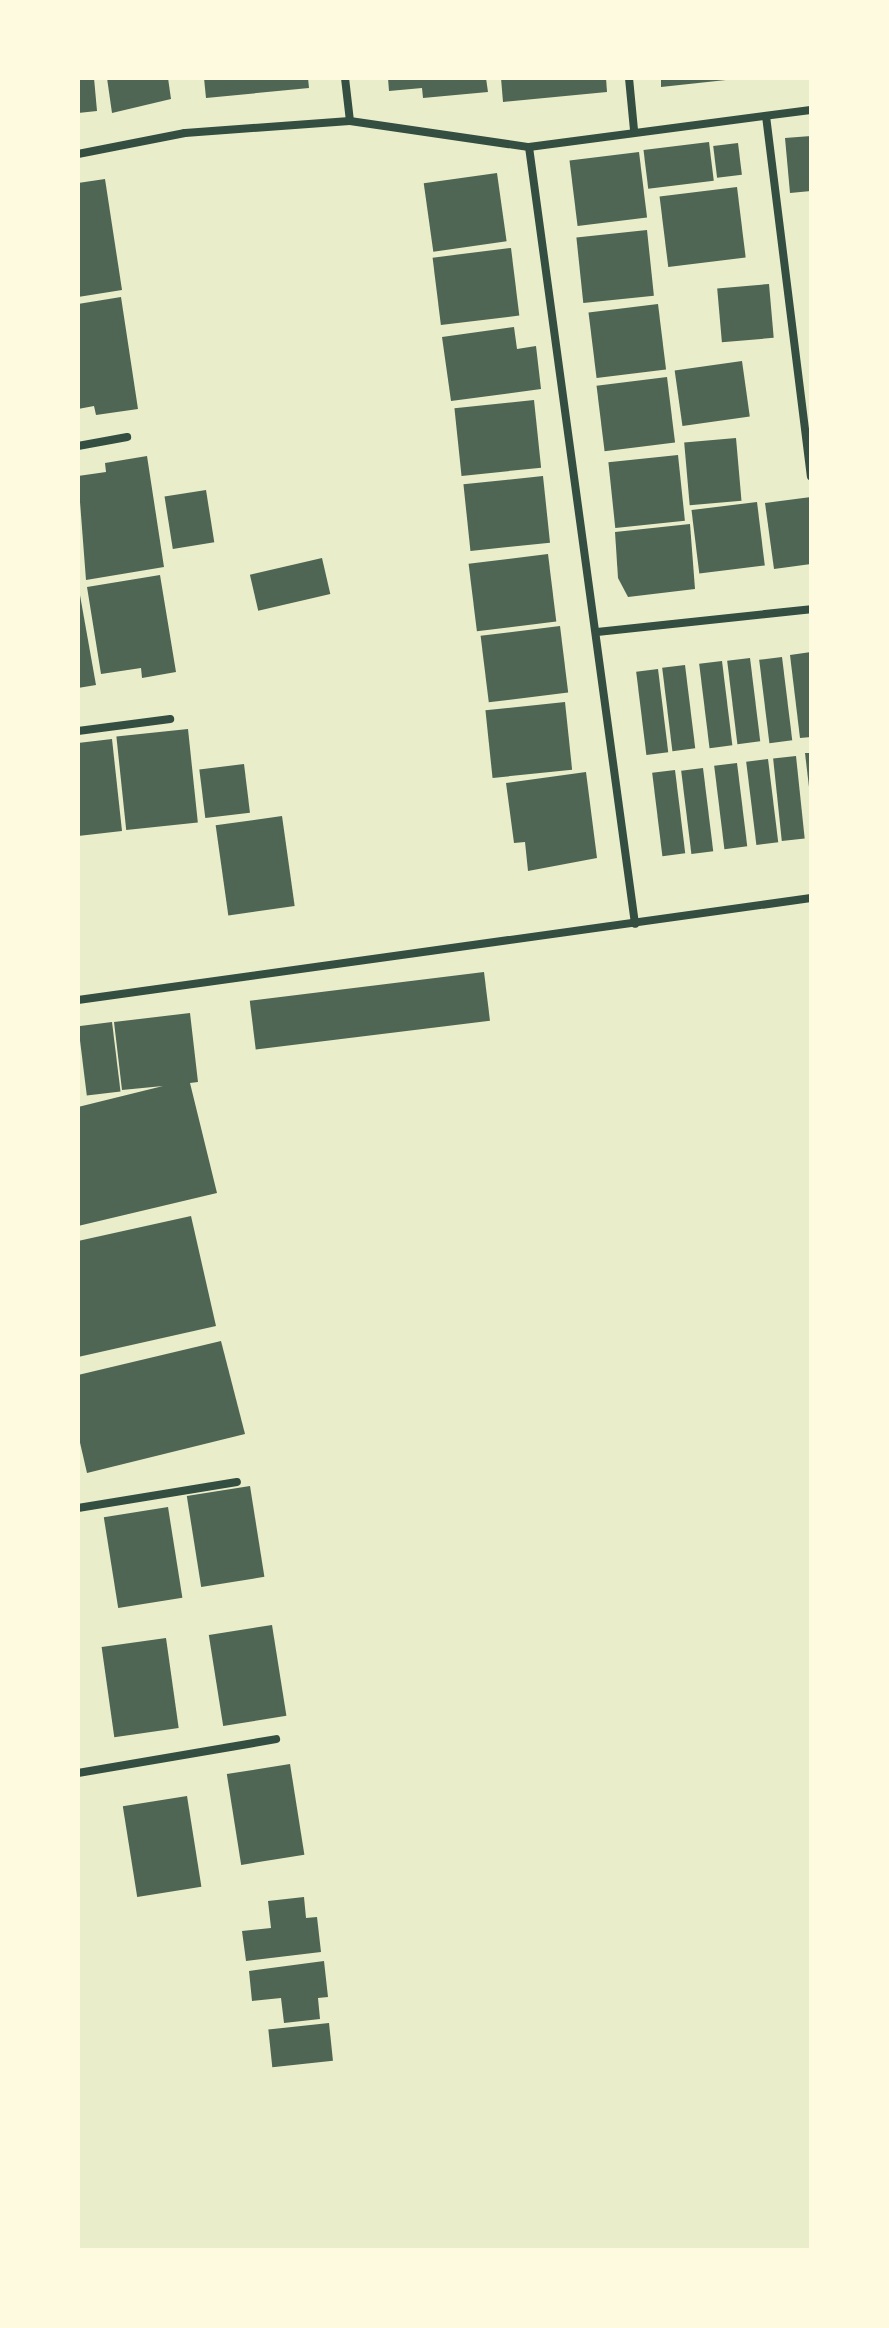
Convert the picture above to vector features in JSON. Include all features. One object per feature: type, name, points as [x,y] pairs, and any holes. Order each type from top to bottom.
[{"type":"street","points":[[345,78],[350,121]]},
{"type":"street","points":[[629,78],[634,130]]},
{"type":"street","points":[[78,154],[185,133],[350,121],[529,147],[634,130],[811,110]]},
{"type":"street","points":[[766,116],[811,476]]},
{"type":"street","points":[[529,147],[635,924]]},
{"type":"street","points":[[78,446],[127,437]]},
{"type":"street","points":[[597,632],[811,609]]},
{"type":"street","points":[[78,731],[170,719]]},
{"type":"street","points":[[78,1000],[811,898]]},
{"type":"street","points":[[78,1508],[237,1482]]},
{"type":"street","points":[[78,1773],[276,1739]]},
{"type":"building","points":[[78,78],[94,78],[97,111],[78,113]]},
{"type":"building","points":[[107,78],[168,78],[171,99],[112,113]]},
{"type":"building","points":[[204,78],[308,78],[309,88],[206,98]]},
{"type":"building","points":[[388,78],[486,78],[488,92],[423,98],[422,88],[389,91]]},
{"type":"building","points":[[501,78],[606,78],[607,92],[503,102]]},
{"type":"building","points":[[661,78],[726,78],[726,80],[661,87]]},
{"type":"building","points":[[811,136],[811,191],[790,193],[785,138]]},
{"type":"building","points":[[709,142],[714,181],[648,189],[643,150]]},
{"type":"building","points":[[738,143],[742,175],[717,178],[713,146]]},
{"type":"building","points":[[639,152],[647,218],[578,226],[570,161]]},
{"type":"building","points":[[497,173],[507,241],[433,252],[424,183]]},
{"type":"building","points":[[105,179],[122,290],[78,297],[78,183]]},
{"type":"building","points":[[737,187],[746,257],[668,267],[660,197]]},
{"type":"building","points":[[647,230],[654,296],[583,303],[576,237]]},
{"type":"building","points":[[511,248],[519,315],[441,325],[433,258]]},
{"type":"building","points":[[769,284],[774,338],[722,342],[717,289]]},
{"type":"building","points":[[121,297],[138,409],[96,415],[94,406],[78,409],[78,304]]},
{"type":"building","points":[[658,304],[666,370],[597,378],[589,313]]},
{"type":"building","points":[[514,327],[517,349],[536,346],[541,389],[451,401],[442,337]]},
{"type":"building","points":[[742,361],[750,416],[682,426],[675,370]]},
{"type":"building","points":[[667,377],[675,443],[605,451],[597,386]]},
{"type":"building","points":[[534,400],[541,468],[462,476],[454,408]]},
{"type":"building","points":[[736,438],[741,501],[690,505],[684,443]]},
{"type":"building","points":[[678,455],[685,521],[615,528],[608,462]]},
{"type":"building","points":[[147,456],[164,567],[86,580],[78,476],[106,472],[105,463]]},
{"type":"building","points":[[543,476],[550,543],[470,551],[463,484]]},
{"type":"building","points":[[206,490],[214,542],[173,549],[165,497]]},
{"type":"building","points":[[811,497],[811,564],[774,569],[765,503]]},
{"type":"building","points":[[757,502],[765,566],[699,574],[691,510]]},
{"type":"building","points":[[690,524],[695,589],[628,597],[618,578],[615,532]]},
{"type":"building","points":[[548,554],[556,621],[477,631],[469,564]]},
{"type":"building","points":[[322,558],[330,594],[258,611],[250,575]]},
{"type":"building","points":[[160,575],[176,672],[142,678],[141,668],[101,674],[87,587]]},
{"type":"building","points":[[78,584],[96,685],[78,688]]},
{"type":"building","points":[[560,626],[568,693],[489,702],[481,636]]},
{"type":"building","points":[[811,652],[811,737],[800,738],[790,655]]},
{"type":"building","points":[[782,657],[792,740],[769,743],[759,660]]},
{"type":"building","points":[[750,658],[760,741],[737,744],[727,661]]},
{"type":"building","points":[[722,661],[732,745],[710,748],[699,664]]},
{"type":"building","points":[[685,665],[695,748],[672,751],[662,668]]},
{"type":"building","points":[[658,669],[668,752],[646,755],[636,672]]},
{"type":"building","points":[[565,702],[572,770],[493,778],[485,710]]},
{"type":"building","points":[[188,729],[198,822],[126,830],[116,737]]},
{"type":"building","points":[[112,739],[122,831],[78,836],[78,743]]},
{"type":"building","points":[[805,753],[811,753],[811,787],[809,787]]},
{"type":"building","points":[[796,756],[805,839],[782,841],[773,758]]},
{"type":"building","points":[[768,759],[778,842],[756,845],[746,762]]},
{"type":"building","points":[[737,763],[747,846],[724,849],[714,766]]},
{"type":"building","points":[[244,764],[250,813],[205,818],[199,769]]},
{"type":"building","points":[[703,768],[713,851],[691,854],[681,771]]},
{"type":"building","points":[[675,770],[685,853],[662,856],[652,773]]},
{"type":"building","points":[[586,772],[597,858],[528,871],[525,842],[514,843],[506,783]]},
{"type":"building","points":[[282,816],[295,906],[228,915],[216,825]]},
{"type":"building","points":[[484,972],[490,1021],[256,1049],[250,1001]]},
{"type":"building","points":[[190,1013],[198,1082],[190,1083],[217,1193],[78,1226],[78,1107],[163,1086],[122,1090],[114,1022]]},
{"type":"building","points":[[112,1022],[121,1091],[87,1096],[78,1026]]},
{"type":"building","points":[[191,1216],[216,1326],[78,1357],[78,1241]]},
{"type":"building","points":[[221,1341],[245,1434],[87,1473],[78,1434],[78,1375]]},
{"type":"building","points":[[250,1486],[264,1577],[201,1587],[187,1496]]},
{"type":"building","points":[[168,1507],[182,1598],[118,1608],[104,1517]]},
{"type":"building","points":[[272,1625],[286,1716],[223,1726],[209,1635]]},
{"type":"building","points":[[166,1638],[179,1728],[114,1737],[102,1647]]},
{"type":"building","points":[[290,1764],[304,1855],[241,1865],[227,1774]]},
{"type":"building","points":[[187,1796],[201,1887],[137,1897],[123,1806]]},
{"type":"building","points":[[304,1897],[306,1918],[317,1917],[321,1952],[246,1961],[242,1931],[271,1928],[268,1901]]},
{"type":"building","points":[[324,1961],[328,1997],[318,1998],[320,2019],[284,2023],[281,1998],[252,2001],[249,1971]]},
{"type":"building","points":[[329,2023],[333,2061],[272,2067],[268,2029]]}]
